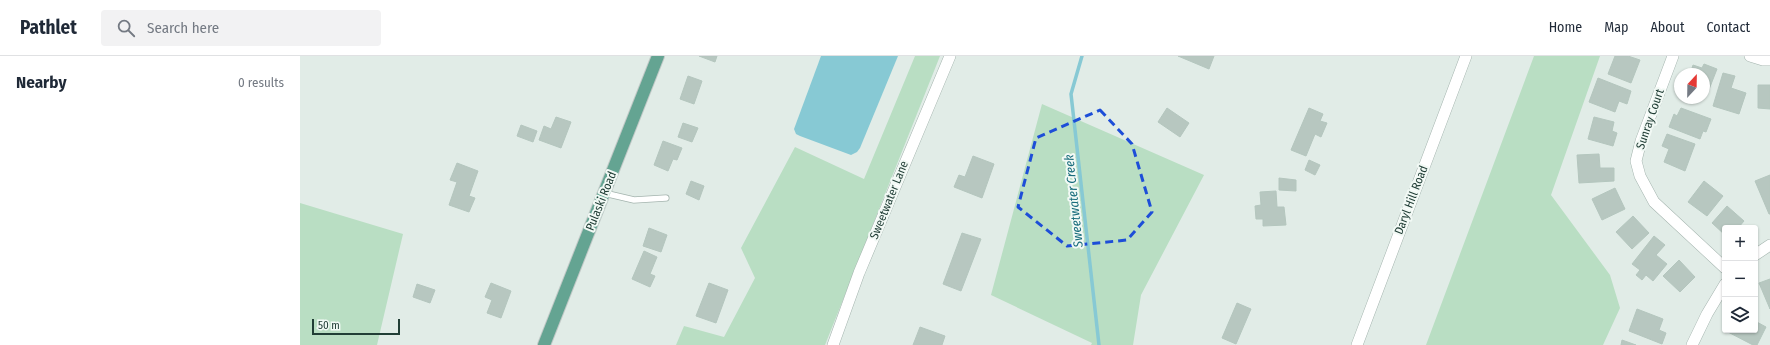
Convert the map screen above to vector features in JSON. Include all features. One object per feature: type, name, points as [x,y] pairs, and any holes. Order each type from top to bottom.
[{"type":"main road","name":"Pulaski Road","points":[[544,345],[658,56]]},
{"type":"street","name":"Sweetwater Lane","points":[[833,345],[858,273],[950,56]]},
{"type":"street","name":"Daryl Hill Road","points":[[1357,345],[1466,56]]},
{"type":"street","name":"Sunray Court","points":[[1673,56],[1641,140],[1636,161],[1640,176],[1654,202],[1722,265]]},
{"type":"street","points":[[1750,56],[1763,60],[1770,60]]},
{"type":"street","points":[[1758,253],[1770,246]]},
{"type":"street","points":[[1692,345],[1707,314],[1722,289]]},
{"type":"lane","points":[[604,192],[634,200],[666,198]]},
{"type":"highlighted area","points":[[1100,110],[1132,144],[1152,212],[1127,240],[1067,246],[1018,207],[1036,138]]},
{"type":"green space","points":[[915,56],[940,56],[825,345],[676,345],[684,326],[724,337],[755,278],[741,248],[795,147],[864,179]]},
{"type":"green space","points":[[1534,56],[1600,56],[1551,195],[1610,275],[1620,308],[1603,345],[1426,345]]},
{"type":"green space","points":[[1042,104],[1204,175],[1141,295],[1133,345],[1091,345],[1092,343],[991,295]]},
{"type":"green space","points":[[300,203],[403,234],[377,345],[300,345]]},
{"type":"water","points":[[821,56],[898,56],[860,148],[857,152],[851,155],[800,136],[796,134],[794,129]]},
{"type":"building","points":[[699,56],[717,56],[715,62]]},
{"type":"building","points":[[1178,56],[1214,56],[1209,69]]},
{"type":"building","points":[[1615,56],[1628,56],[1640,60],[1631,83],[1608,74]]},
{"type":"building","points":[[1704,64],[1717,69],[1710,87],[1710,68],[1702,68]]},
{"type":"building","points":[[1693,65],[1702,68],[1692,68]]},
{"type":"building","points":[[1723,73],[1735,76],[1731,88],[1746,93],[1739,114],[1713,106]]},
{"type":"building","points":[[688,76],[702,81],[694,104],[680,99]]},
{"type":"building","points":[[1598,78],[1631,91],[1627,104],[1619,101],[1615,112],[1589,102]]},
{"type":"building","points":[[1758,85],[1770,85],[1770,109],[1758,108]]},
{"type":"building","points":[[1167,108],[1189,123],[1180,137],[1158,122]]},
{"type":"building","points":[[1309,108],[1323,114],[1320,121],[1327,123],[1321,137],[1315,134],[1306,156],[1291,150]]},
{"type":"building","points":[[1681,108],[1711,119],[1706,132],[1703,131],[1700,139],[1669,127],[1674,114],[1677,116]]},
{"type":"building","points":[[556,117],[571,122],[561,148],[539,140],[544,126],[551,129]]},
{"type":"building","points":[[1594,117],[1614,122],[1612,131],[1617,133],[1613,146],[1588,139]]},
{"type":"building","points":[[683,123],[698,128],[692,142],[678,137]]},
{"type":"building","points":[[521,125],[537,131],[533,142],[517,136]]},
{"type":"building","points":[[1667,134],[1695,144],[1685,171],[1664,162],[1669,149],[1662,146]]},
{"type":"building","points":[[663,141],[682,148],[677,160],[673,159],[668,171],[654,165]]},
{"type":"building","points":[[1599,154],[1600,168],[1614,168],[1614,181],[1579,183],[1577,155]]},
{"type":"building","points":[[973,156],[994,164],[982,198],[954,187],[959,175],[965,177]]},
{"type":"building","points":[[1309,160],[1320,165],[1315,175],[1305,170]]},
{"type":"building","points":[[457,163],[478,171],[469,196],[475,198],[469,212],[449,205],[457,182],[450,180]]},
{"type":"building","points":[[1770,175],[1770,214],[1769,214],[1755,181]]},
{"type":"building","points":[[1279,178],[1296,180],[1296,191],[1279,190]]},
{"type":"building","points":[[691,181],[704,186],[699,200],[686,194]]},
{"type":"building","points":[[1704,181],[1723,196],[1707,216],[1688,202]]},
{"type":"building","points":[[1615,188],[1625,209],[1602,220],[1592,199]]},
{"type":"building","points":[[1276,191],[1277,207],[1284,207],[1286,225],[1263,226],[1263,219],[1256,219],[1255,206],[1261,205],[1260,192]]},
{"type":"building","points":[[1727,206],[1744,221],[1741,225],[1722,225],[1722,232],[1712,223]]},
{"type":"building","points":[[1633,216],[1649,233],[1632,249],[1616,232]]},
{"type":"building","points":[[649,228],[667,235],[661,252],[643,246]]},
{"type":"building","points":[[962,233],[981,239],[961,291],[943,284]]},
{"type":"building","points":[[1654,236],[1665,245],[1656,255],[1667,264],[1653,281],[1646,275],[1642,280],[1636,275],[1640,270],[1632,264]]},
{"type":"building","points":[[644,251],[657,257],[650,274],[655,276],[650,287],[632,279]]},
{"type":"building","points":[[1679,260],[1695,277],[1680,292],[1663,276]]},
{"type":"building","points":[[1770,279],[1770,309],[1759,283]]},
{"type":"building","points":[[491,283],[511,291],[501,318],[487,313],[492,300],[485,297]]},
{"type":"building","points":[[709,283],[728,290],[716,323],[696,316]]},
{"type":"building","points":[[417,284],[435,290],[430,303],[413,297]]},
{"type":"building","points":[[1237,303],[1251,309],[1236,344],[1222,338]]},
{"type":"building","points":[[1637,309],[1663,319],[1659,330],[1666,333],[1662,344],[1629,331]]},
{"type":"building","points":[[1758,323],[1766,327],[1757,345],[1753,345],[1730,333],[1758,333]]},
{"type":"building","points":[[920,327],[945,336],[942,345],[913,345]]},
{"type":"building","points":[[1622,340],[1636,345],[1621,345]]},
{"type":"waterway","name":"Sweetwater Creek","points":[[1082,56],[1071,94],[1099,345]]}]
